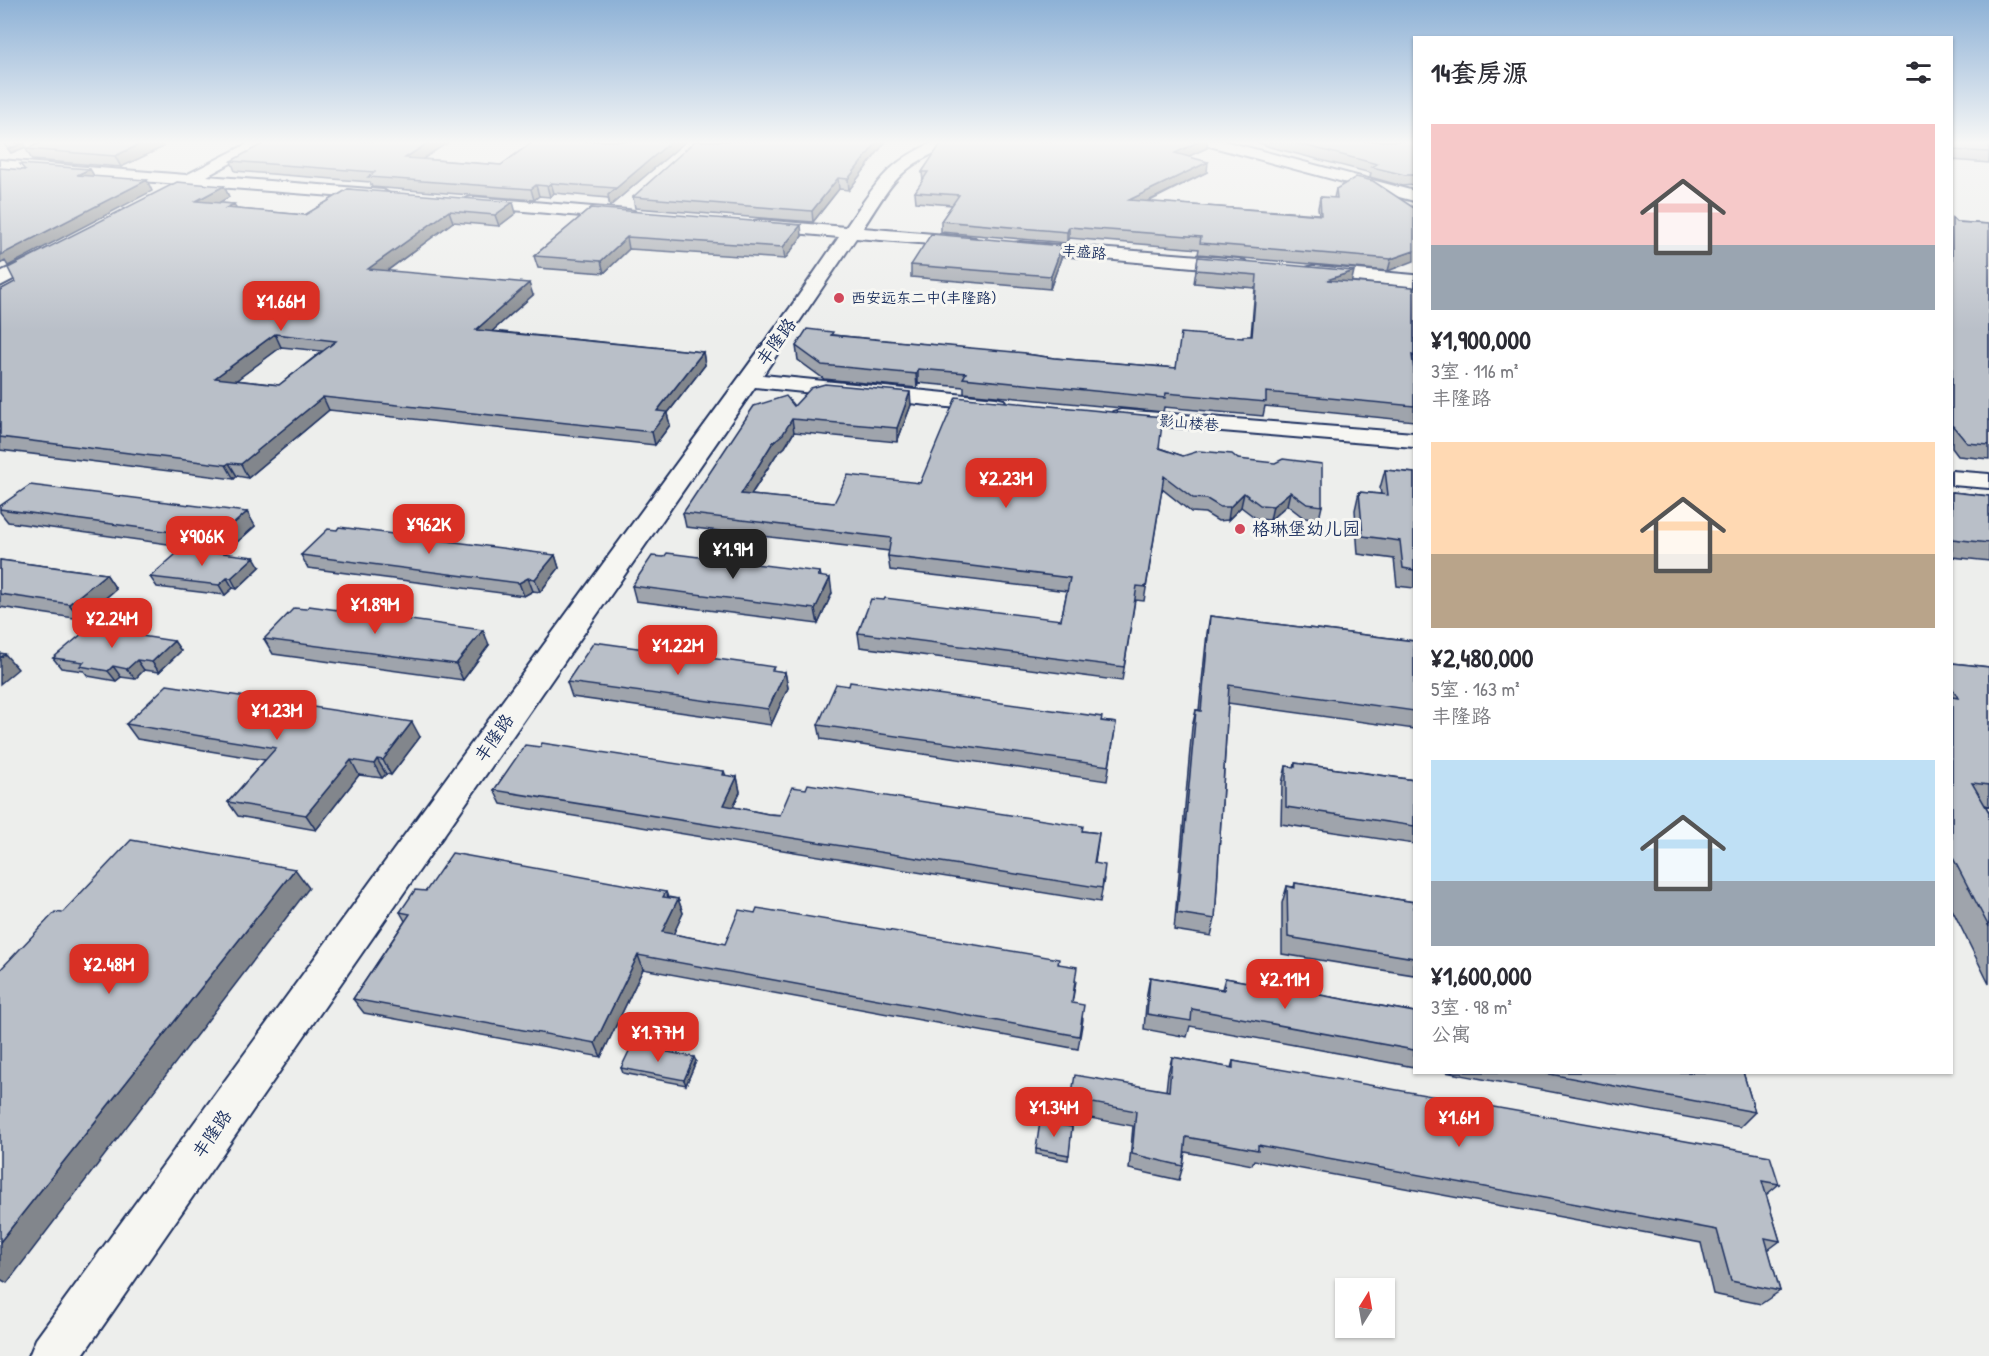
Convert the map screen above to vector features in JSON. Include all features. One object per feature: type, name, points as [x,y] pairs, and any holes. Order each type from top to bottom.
[{"type":"street","points":[[500,204],[650,216]]},
{"type":"street","points":[[615,214],[625,204]]},
{"type":"street","name":"丰隆路","points":[[53,1356],[871,204]]},
{"type":"street","name":"丰盛路","points":[[745,224],[1260,267]]},
{"type":"street","points":[[0,280],[63,246]]},
{"type":"street","points":[[1296,270],[1413,280]]},
{"type":"street","points":[[748,380],[1020,407]]},
{"type":"street","name":"影山楼巷","points":[[1103,415],[1413,440]]},
{"type":"street","points":[[1953,478],[1989,481]]},
{"type":"building","points":[[0,204],[100,204],[1,255]]},
{"type":"building","points":[[133,204],[233,204],[226,208],[305,215],[323,204],[510,204],[495,215],[449,211],[368,269],[529,283],[476,330],[703,352],[657,411],[667,412],[652,432],[323,397],[241,464],[226,465],[0,437],[0,290],[15,282],[8,268]],"holes":[[[275,334],[336,341],[279,385],[215,378]]]},
{"type":"building","points":[[726,204],[817,204],[812,211]]},
{"type":"building","points":[[953,204],[1184,204],[1321,215],[1320,204],[1408,204],[1413,207],[1413,251],[1391,259],[1200,243],[1201,237],[1069,227],[1067,232],[941,221]]},
{"type":"building","points":[[591,208],[801,225],[783,247],[627,237],[601,261],[534,256]]},
{"type":"building","points":[[1953,219],[1956,222],[1989,224],[1989,445],[1967,443],[1953,426]]},
{"type":"building","points":[[931,234],[1062,246],[1051,276],[911,265]]},
{"type":"building","points":[[1198,257],[1354,271],[1327,280],[1413,287],[1413,406],[1266,392],[1266,402],[1166,393],[1165,398],[963,378],[966,373],[918,369],[916,374],[822,365],[796,346],[807,329],[833,332],[831,335],[1176,368],[1181,333],[1243,338],[1243,336],[1252,336],[1257,275],[1196,270]]},
{"type":"building","points":[[825,384],[910,392],[897,428],[792,419],[783,434],[773,442],[741,494],[834,503],[848,475],[920,483],[956,397],[1163,417],[1159,448],[1183,456],[1199,451],[1232,454],[1238,459],[1275,463],[1283,459],[1322,464],[1322,506],[1307,504],[1290,492],[1273,506],[1260,505],[1244,493],[1230,507],[1220,507],[1207,499],[1193,498],[1164,476],[1146,587],[1137,586],[1124,667],[858,633],[871,599],[884,600],[885,598],[1061,620],[1070,578],[888,556],[891,538],[683,513],[754,406],[786,396],[794,406],[811,388]]},
{"type":"building","points":[[1385,470],[1413,473],[1413,570],[1403,568],[1400,541],[1363,536],[1359,492],[1388,495]]},
{"type":"building","points":[[30,485],[247,512],[217,538],[0,509],[0,506]]},
{"type":"building","points":[[1953,492],[1989,496],[1989,543],[1953,539]]},
{"type":"building","points":[[339,527],[555,555],[535,579],[528,578],[519,583],[301,555],[328,529],[337,530]]},
{"type":"building","points":[[183,548],[254,557],[231,578],[227,578],[219,585],[150,577]]},
{"type":"building","points":[[667,553],[820,572],[818,576],[830,578],[815,609],[632,586],[652,556],[664,557]]},
{"type":"building","points":[[0,560],[106,574],[69,604],[0,594]]},
{"type":"building","points":[[309,606],[483,630],[456,664],[264,639],[294,608],[306,609]]},
{"type":"building","points":[[1210,616],[1413,641],[1413,711],[1229,685],[1215,919],[1177,913],[1196,710],[1201,711]]},
{"type":"building","points":[[89,628],[174,641],[152,662],[137,660],[127,669],[113,666],[108,671],[80,666],[84,662],[53,658]]},
{"type":"building","points":[[594,642],[774,667],[772,670],[785,672],[768,709],[567,682]]},
{"type":"building","points":[[1953,663],[1989,667],[1989,785],[1972,783],[1989,812],[1989,927],[1953,858],[1953,697],[1958,698],[1953,689]]},
{"type":"building","points":[[850,682],[1102,717],[1101,721],[1116,723],[1109,766],[818,725],[836,684],[849,686]]},
{"type":"building","points":[[167,685],[412,722],[383,760],[377,759],[374,764],[351,760],[306,815],[228,802],[276,748],[126,724]]},
{"type":"building","points":[[542,743],[724,771],[723,775],[737,777],[724,805],[768,814],[780,815],[792,787],[806,789],[808,784],[1083,826],[1082,831],[1099,833],[1094,863],[1105,865],[1102,888],[494,790],[525,745],[540,747]]},
{"type":"building","points":[[1295,763],[1413,780],[1413,826],[1286,807],[1286,766],[1295,767]]},
{"type":"building","points":[[131,840],[295,869],[0,1242],[0,970],[55,912],[62,913]]},
{"type":"building","points":[[452,853],[666,892],[663,897],[678,899],[662,932],[725,944],[739,910],[755,913],[757,908],[1059,959],[1058,964],[1077,967],[1072,1003],[1084,1005],[1079,1036],[638,955],[595,1043],[353,999],[410,914],[400,912],[415,890],[426,891]]},
{"type":"building","points":[[1295,883],[1413,902],[1413,958],[1288,937],[1287,886],[1295,888]]},
{"type":"building","points":[[1150,977],[1224,990],[1225,978],[1413,1012],[1413,1050],[1192,1009],[1191,1021],[1147,1014]]},
{"type":"building","points":[[632,1045],[694,1057],[684,1080],[621,1068]]},
{"type":"building","points":[[1172,1057],[1233,1068],[1233,1061],[1770,1156],[1779,1184],[1762,1181],[1780,1241],[1765,1238],[1780,1291],[1731,1281],[1717,1230],[1258,1145],[1258,1150],[1186,1137],[1183,1166],[1132,1154],[1136,1111],[1071,1099],[1075,1075],[1169,1091]]},
{"type":"building","points":[[1550,1074],[1744,1074],[1755,1112]]},
{"type":"building","points":[[1040,1122],[1072,1127],[1069,1155],[1036,1149]]},
{"type":"place","name":"西安远东二中(丰隆路)","points":[[839,298]]},
{"type":"place","name":"格琳堡幼儿园","points":[[1240,529]]}]
